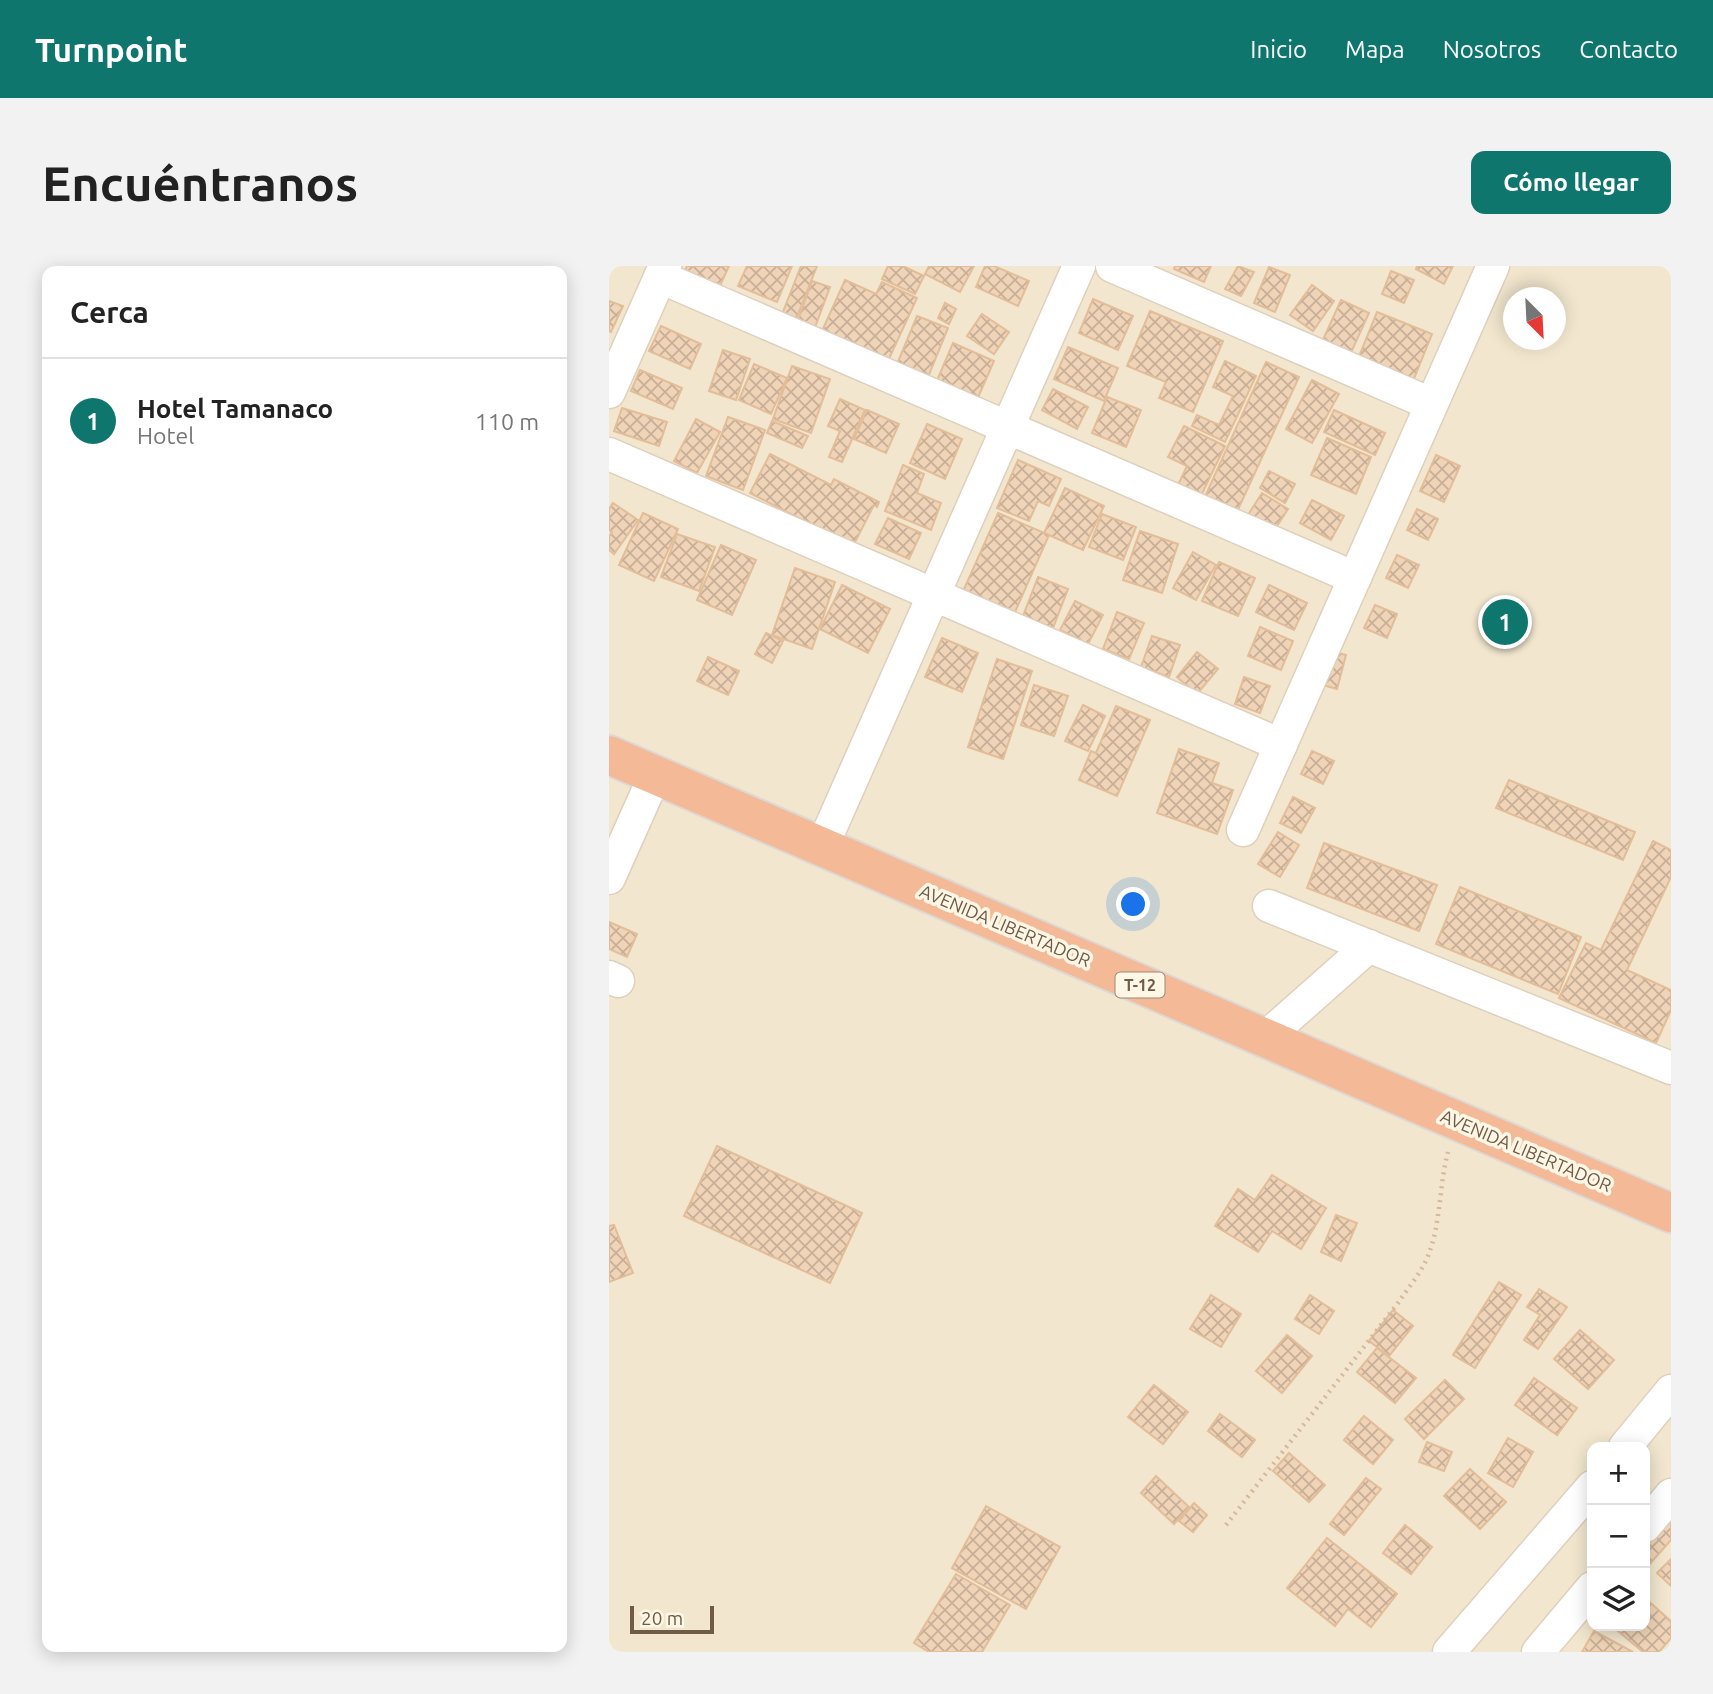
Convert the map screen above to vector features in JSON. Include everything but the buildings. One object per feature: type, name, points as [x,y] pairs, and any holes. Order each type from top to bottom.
[{"type":"highway","name":"AVENIDA LIBERTADOR","points":[[609,755],[1671,1213]]},
{"type":"street","points":[[822,847],[1079,266]]},
{"type":"street","points":[[1112,266],[1431,404]]},
{"type":"street","points":[[1243,830],[1493,266]]},
{"type":"street","points":[[609,392],[662,271],[1007,428],[1355,578]]},
{"type":"street","points":[[609,454],[1280,745]]},
{"type":"street","points":[[609,878],[655,775]]},
{"type":"street","points":[[1269,906],[1671,1068]]},
{"type":"street","points":[[1265,1038],[1369,946]]},
{"type":"street","points":[[1629,1442],[1671,1391]]},
{"type":"street","points":[[1450,1652],[1587,1492]]},
{"type":"street","points":[[1650,1520],[1671,1495]]},
{"type":"street","points":[[1538,1652],[1587,1594]]},
{"type":"path","points":[[1226,1525],[1398,1303],[1428,1256],[1445,1164],[1457,1121]]},
{"type":"shaded area","points":[[609,266],[1671,266],[1671,1652],[609,1652]]},
{"type":"place","name":"Hotel Tamanaco","points":[[1505,622]]}]
